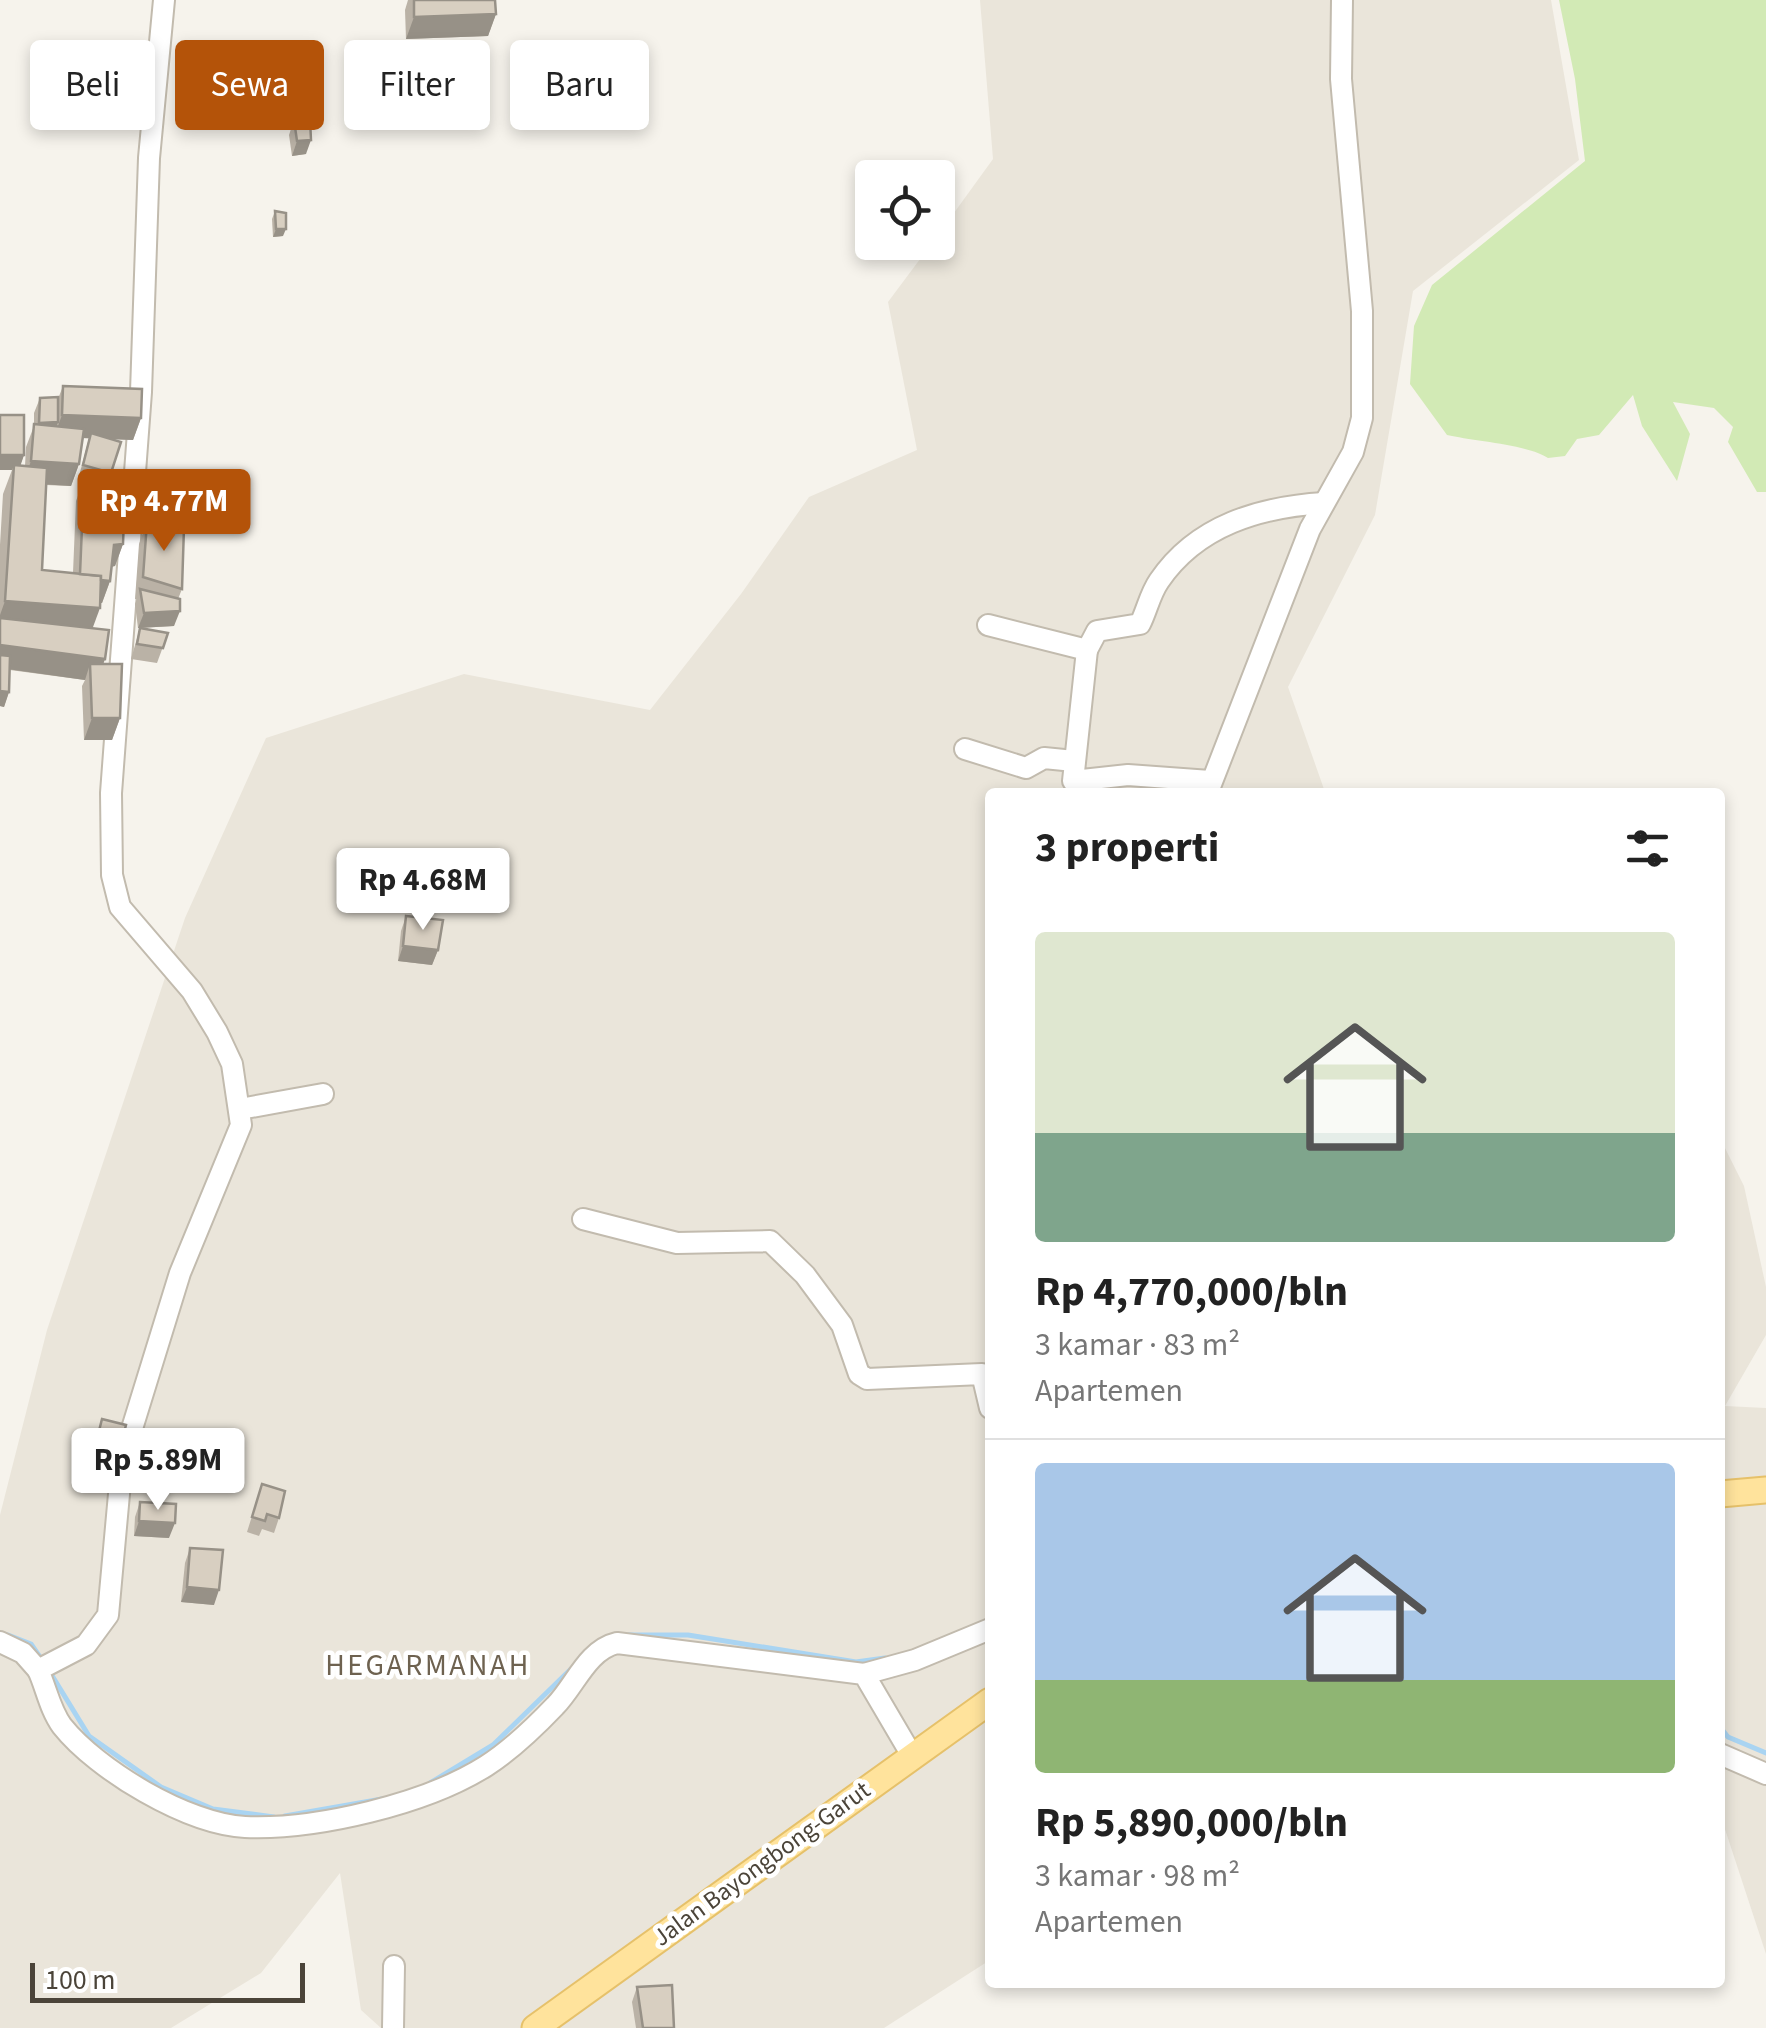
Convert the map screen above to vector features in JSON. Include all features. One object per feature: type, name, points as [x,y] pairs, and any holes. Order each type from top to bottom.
[{"type":"main road","points":[[1725,1494],[1766,1490]]},
{"type":"main road","name":"Jalan Bayongbong-Garut","points":[[535,2028],[985,1704]]},
{"type":"street","points":[[40,1669],[97,1634],[108,1615],[122,1461],[180,1274],[241,1125],[232,1064],[218,1032],[192,991],[120,906],[112,875],[111,793],[141,392],[149,158],[164,0]]},
{"type":"street","points":[[1324,504],[1282,506],[1215,530],[1184,553],[1160,580],[1140,624],[1097,631],[1091,636],[1074,761],[1076,782],[1128,775],[1209,787],[1310,528],[1324,504],[1353,452],[1362,418],[1362,310],[1342,79],[1342,0]]},
{"type":"street","points":[[988,625],[1088,650]]},
{"type":"street","points":[[965,749],[1026,768],[1044,758],[1074,761]]},
{"type":"street","points":[[240,1109],[323,1094]]},
{"type":"street","points":[[584,1219],[677,1243],[770,1241],[805,1275],[842,1326],[859,1374],[867,1379],[982,1374],[985,1387]]},
{"type":"street","points":[[0,1642],[40,1669],[60,1724],[110,1770],[198,1815],[243,1827],[282,1826],[382,1808],[438,1789],[485,1766],[557,1704],[606,1646],[617,1643],[864,1674],[915,1660],[985,1631]]},
{"type":"street","points":[[864,1674],[911,1754]]},
{"type":"street","points":[[1725,1756],[1766,1774]]},
{"type":"street","points":[[393,2028],[394,1966]]},
{"type":"shaded area","points":[[980,0],[1551,0],[1579,160],[1413,291],[1375,515],[1288,687],[1324,788],[985,788],[985,1963],[884,2028],[381,2028],[361,2010],[340,1873],[261,1973],[171,2028],[0,2028],[0,1515],[47,1330],[185,918],[266,738],[464,674],[650,710],[741,594],[809,497],[917,450],[888,302],[919,260],[955,260],[955,212],[993,159]]},
{"type":"shaded area","points":[[1725,1148],[1744,1186],[1766,1287],[1766,1335],[1725,1406]]},
{"type":"shaded area","points":[[1725,1406],[1766,1408],[1766,1954],[1725,1829]]},
{"type":"green space","points":[[1559,0],[1766,0],[1766,492],[1757,492],[1728,442],[1733,427],[1714,408],[1673,402],[1690,434],[1677,481],[1642,426],[1633,395],[1599,435],[1577,439],[1565,456],[1548,458],[1515,447],[1447,435],[1410,384],[1414,326],[1432,285],[1585,161],[1575,79]]},
{"type":"building","points":[[414,0],[495,0],[496,14],[414,17]]},
{"type":"building","points":[[295,130],[311,130],[311,140],[297,141]]},
{"type":"building","points":[[275,211],[286,213],[286,229],[276,229]]},
{"type":"building","points":[[63,386],[142,389],[141,418],[62,415]]},
{"type":"building","points":[[58,397],[58,422],[39,423],[40,398]]},
{"type":"building","points":[[0,415],[24,415],[24,455],[0,455]]},
{"type":"building","points":[[34,424],[84,429],[79,464],[31,461]]},
{"type":"building","points":[[91,433],[121,442],[111,473],[83,465]]},
{"type":"building","points":[[14,465],[47,468],[42,570],[101,576],[100,608],[5,601]]},
{"type":"building","points":[[84,479],[117,481],[115,519],[124,519],[123,544],[114,545],[110,581],[80,574]]},
{"type":"building","points":[[147,522],[184,527],[182,589],[143,577]]},
{"type":"building","points":[[140,589],[180,599],[180,611],[144,613]]},
{"type":"building","points":[[0,618],[109,630],[105,659],[0,645]]},
{"type":"building","points":[[140,628],[168,633],[163,648],[137,644]]},
{"type":"building","points":[[0,655],[10,656],[9,692],[0,691]]},
{"type":"building","points":[[90,664],[122,664],[120,718],[92,718]]},
{"type":"building","points":[[406,916],[443,920],[438,950],[403,946]]},
{"type":"building","points":[[102,1419],[126,1425],[117,1461],[93,1455]]},
{"type":"building","points":[[214,1434],[240,1441],[232,1467],[206,1460]]},
{"type":"building","points":[[262,1484],[285,1491],[279,1518],[267,1514],[265,1521],[252,1517]]},
{"type":"building","points":[[140,1502],[176,1504],[175,1523],[139,1521]]},
{"type":"building","points":[[190,1548],[223,1550],[219,1590],[187,1587]]},
{"type":"building","points":[[672,1985],[674,2028],[643,2028],[637,1987]]},
{"type":"waterway","points":[[8,1635],[31,1644],[42,1660]]},
{"type":"waterway","points":[[629,1635],[688,1635],[856,1662],[885,1658]]},
{"type":"waterway","points":[[430,1783],[493,1745],[572,1668]]},
{"type":"waterway","points":[[48,1669],[89,1736],[161,1787],[213,1809],[274,1817]]},
{"type":"waterway","points":[[1725,1733],[1766,1753]]},
{"type":"waterway","points":[[285,1816],[382,1799]]},
{"type":"district","name":"HEGARMANAH","points":[[428,1665]]}]
